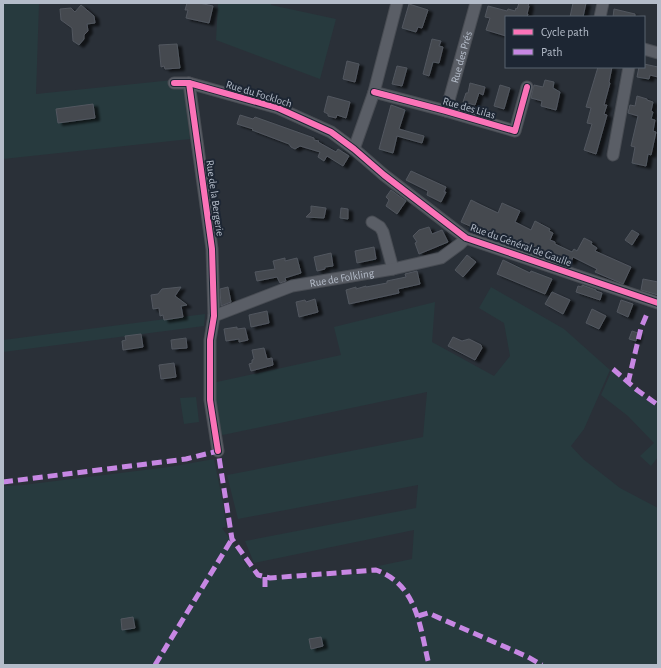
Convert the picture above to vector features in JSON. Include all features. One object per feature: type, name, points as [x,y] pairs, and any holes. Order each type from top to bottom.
[{"type":"street","points":[[354,149],[374,92],[397,3]]},
{"type":"street","name":"Rue des Prés","points":[[446,111],[476,3]]},
{"type":"street","points":[[600,16],[603,3]]},
{"type":"street","points":[[645,49],[658,53]]},
{"type":"street","points":[[613,155],[629,68]]},
{"type":"street","name":"Rue du Fockloch","points":[[174,83],[189,83],[278,108],[331,132],[354,149]]},
{"type":"street","name":"Rue de la Bergerie","points":[[189,83],[212,249],[214,316],[210,340],[210,400],[218,451]]},
{"type":"street","name":"Rue des Lilas","points":[[374,92],[514,131],[527,87]]},
{"type":"street","name":"Rue du Général de Gaulle","points":[[354,149],[384,175],[466,238],[658,303]]},
{"type":"street","points":[[372,222],[380,227],[383,232],[393,269]]},
{"type":"street","name":"Rue de Folkling","points":[[214,316],[292,286],[393,269],[441,258],[466,238]]},
{"type":"green space","points":[[3,3],[39,3],[36,94],[183,79],[190,139],[3,159]]},
{"type":"green space","points":[[218,3],[271,3],[271,5],[336,19],[320,79],[216,40]]},
{"type":"green space","points":[[491,287],[564,329],[610,370],[584,429],[571,446],[583,459],[620,488],[658,508],[658,665],[3,665],[3,486],[23,485],[169,467],[214,459],[223,503],[226,527],[222,528],[241,555],[248,571],[242,554],[258,577],[270,580],[375,573],[385,575],[390,579],[388,573],[378,566],[412,559],[414,530],[254,563],[245,541],[416,508],[418,485],[238,519],[227,475],[423,437],[427,392],[218,436],[212,383],[341,355],[334,327],[435,302],[432,342],[494,376],[510,356],[504,323],[479,308]]},
{"type":"green space","points":[[205,314],[204,326],[3,352],[3,340]]},
{"type":"green space","points":[[612,370],[658,406],[658,457],[651,466],[640,456],[654,443],[628,416],[601,395]]},
{"type":"green space","points":[[196,397],[199,422],[184,424],[180,398]]},
{"type":"building","points":[[187,3],[199,3],[213,6],[209,23],[186,18],[188,10],[185,10]]},
{"type":"building","points":[[519,3],[529,3],[527,16],[505,16],[505,36],[486,30],[490,18],[485,17],[488,6],[507,11],[508,9],[515,11],[516,8],[517,9]]},
{"type":"building","points":[[573,3],[586,3],[583,16],[570,16]]},
{"type":"building","points":[[409,4],[428,10],[422,28],[418,27],[416,32],[402,28]]},
{"type":"building","points":[[81,5],[94,16],[95,23],[87,24],[88,31],[84,35],[84,39],[79,45],[73,41],[72,28],[61,20],[60,9],[71,8],[75,12]]},
{"type":"building","points":[[614,9],[635,14],[635,16],[613,16]]},
{"type":"building","points":[[432,39],[441,41],[439,46],[443,47],[439,63],[433,62],[429,76],[423,74]]},
{"type":"building","points":[[177,44],[180,68],[165,69],[164,66],[161,67],[159,45]]},
{"type":"building","points":[[347,61],[359,64],[355,82],[343,79]]},
{"type":"building","points":[[645,64],[658,67],[658,77],[650,75],[649,79],[637,77],[639,68],[645,68]]},
{"type":"building","points":[[397,66],[407,68],[402,86],[392,84]]},
{"type":"building","points":[[598,68],[612,68],[610,83],[604,105],[607,105],[604,114],[607,115],[596,154],[584,150],[592,124],[587,123],[591,108],[586,107]]},
{"type":"building","points":[[545,80],[554,82],[553,88],[560,92],[556,110],[541,106],[542,101],[531,98],[534,85],[543,87]]},
{"type":"building","points":[[470,83],[485,87],[483,95],[479,93],[475,105],[463,102],[466,93],[468,93]]},
{"type":"building","points":[[500,85],[510,88],[504,109],[494,106]]},
{"type":"building","points":[[328,96],[350,102],[346,118],[337,115],[336,118],[328,116],[328,114],[324,112]]},
{"type":"building","points":[[637,96],[653,102],[651,119],[655,120],[653,131],[656,132],[651,155],[648,154],[646,166],[632,163],[635,147],[631,146],[638,116],[628,113],[630,105],[635,106]]},
{"type":"building","points":[[93,104],[95,118],[58,123],[56,109]]},
{"type":"building","points":[[391,105],[405,110],[399,129],[424,136],[422,143],[397,136],[393,153],[379,149]]},
{"type":"building","points":[[240,115],[253,119],[255,117],[314,138],[314,140],[319,141],[318,142],[336,152],[338,149],[349,156],[343,166],[327,156],[324,161],[318,157],[320,152],[300,146],[295,149],[289,144],[237,124]]},
{"type":"building","points":[[411,171],[446,187],[444,192],[446,192],[441,202],[427,195],[428,191],[406,180]]},
{"type":"building","points":[[391,190],[406,201],[397,214],[386,206],[389,200],[386,197]]},
{"type":"building","points":[[471,200],[498,213],[502,203],[520,211],[515,222],[531,230],[535,221],[550,229],[549,231],[553,233],[550,240],[572,252],[574,249],[577,251],[584,238],[592,242],[591,244],[597,248],[595,251],[631,267],[623,284],[595,272],[597,269],[573,257],[571,262],[564,260],[563,263],[550,258],[551,255],[525,242],[523,246],[483,228],[481,231],[461,222]]},
{"type":"building","points":[[311,206],[326,208],[324,218],[306,217],[311,212]]},
{"type":"building","points":[[341,208],[348,209],[348,219],[340,218]]},
{"type":"building","points":[[429,227],[432,234],[442,230],[448,242],[419,254],[415,243],[417,242],[413,236],[419,230]]},
{"type":"building","points":[[632,230],[639,234],[632,245],[625,240]]},
{"type":"building","points":[[374,247],[376,259],[357,263],[355,251]]},
{"type":"building","points":[[331,253],[333,266],[325,267],[325,269],[317,271],[314,257]]},
{"type":"building","points":[[467,255],[476,262],[463,277],[455,270]]},
{"type":"building","points":[[285,258],[285,261],[297,258],[301,273],[285,278],[286,281],[280,283],[277,277],[257,281],[255,272],[275,269],[273,261]]},
{"type":"building","points":[[503,260],[530,273],[531,271],[552,279],[545,294],[497,274]]},
{"type":"building","points":[[417,271],[420,284],[398,289],[399,293],[349,304],[346,290],[356,287],[356,289],[387,283],[387,281],[406,277],[405,274]]},
{"type":"building","points":[[643,279],[658,282],[658,295],[641,290]]},
{"type":"building","points":[[582,285],[602,293],[600,300],[576,292],[578,286],[582,287]]},
{"type":"building","points":[[181,287],[175,296],[187,305],[181,306],[183,317],[164,320],[163,315],[160,316],[159,308],[153,309],[151,295],[158,294],[162,289]]},
{"type":"building","points":[[228,287],[231,302],[221,306],[220,289]]},
{"type":"building","points":[[552,292],[570,300],[563,314],[545,304]]},
{"type":"building","points":[[315,299],[318,312],[299,317],[296,302],[305,300],[306,302]]},
{"type":"building","points":[[621,300],[633,304],[628,317],[617,312]]},
{"type":"building","points":[[592,309],[606,316],[599,329],[586,323]]},
{"type":"building","points":[[267,311],[269,323],[251,327],[249,315]]},
{"type":"building","points":[[237,327],[237,329],[245,328],[248,340],[239,342],[239,339],[226,341],[224,329]]},
{"type":"building","points":[[632,331],[638,333],[636,341],[629,339]]},
{"type":"building","points":[[141,334],[143,347],[123,350],[122,341],[126,340],[125,336]]},
{"type":"building","points":[[453,337],[462,341],[469,339],[481,345],[482,348],[475,360],[448,346]]},
{"type":"building","points":[[186,338],[187,348],[172,349],[171,340]]},
{"type":"building","points":[[264,348],[267,359],[272,358],[273,365],[251,371],[249,364],[252,363],[252,360],[254,359],[252,350]]},
{"type":"building","points":[[174,363],[176,377],[161,379],[159,365]]},
{"type":"building","points":[[133,617],[135,628],[122,630],[121,619]]},
{"type":"building","points":[[321,637],[323,646],[311,649],[309,639]]},
{"type":"marked path","points":[[628,383],[641,328],[647,314]]},
{"type":"marked path","points":[[613,369],[637,390],[658,405]]},
{"type":"marked path","points":[[3,482],[186,459],[218,451],[232,539],[258,575],[270,578],[376,570],[390,577],[401,586],[415,609],[429,665]]},
{"type":"marked path","points":[[155,665],[232,539]]},
{"type":"marked path","points":[[265,577],[265,587]]},
{"type":"marked path","points":[[418,616],[428,613],[528,657],[542,665]]},
{"type":"cycle path","points":[[174,83],[189,83],[278,108],[331,132],[466,238],[658,303]]},
{"type":"cycle path","points":[[189,83],[212,249],[214,316],[210,340],[210,400],[218,451]]},
{"type":"cycle path","points":[[374,92],[515,131],[527,87]]}]
